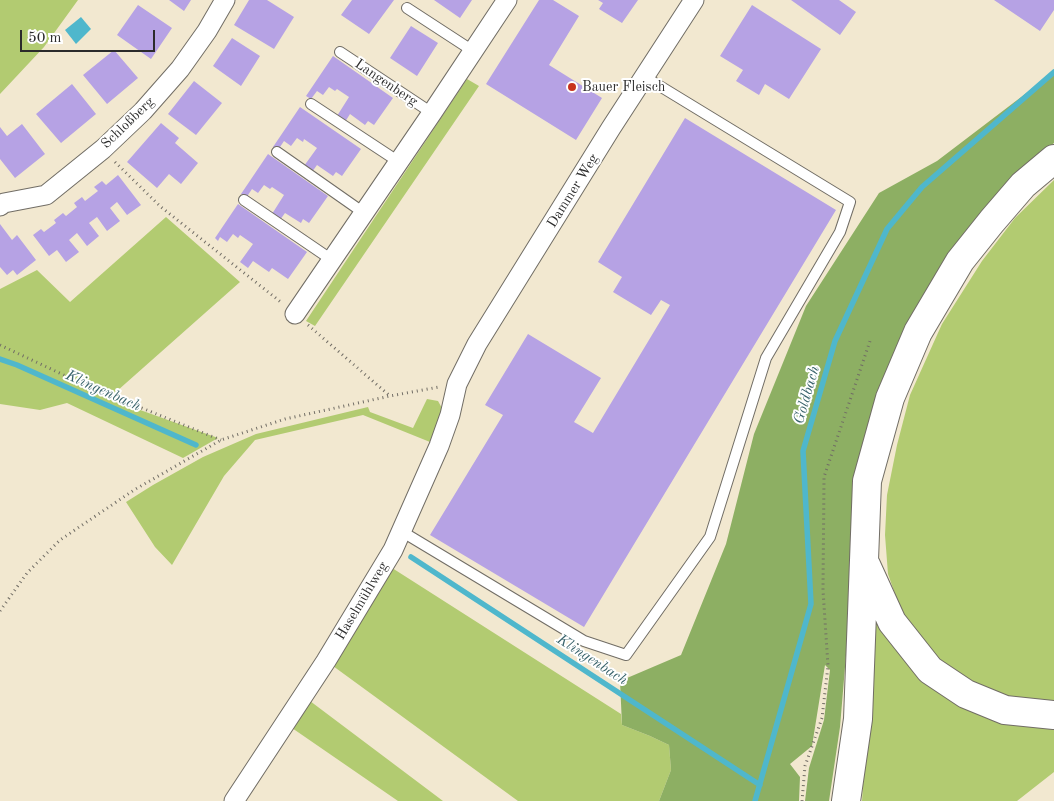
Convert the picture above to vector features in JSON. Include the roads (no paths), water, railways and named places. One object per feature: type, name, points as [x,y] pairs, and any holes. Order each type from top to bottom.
[{"type":"highway","points":[[846,801],[858,719],[867,481],[890,398],[918,332],[960,261],[981,234],[1024,186],[1054,159]]},
{"type":"highway","points":[[864,560],[892,622],[930,670],[966,694],[1005,710],[1054,716]]},
{"type":"street","name":"Schloßberg","points":[[0,206],[4,203],[46,195],[103,149],[143,112],[180,68],[207,31],[225,0]]},
{"type":"street","name":"Langenberg","points":[[295,314],[432,114],[507,0]]},
{"type":"street","name":"Dammer Weg","points":[[457,384],[477,344],[694,0]]},
{"type":"street","name":"Haselmühlweg","points":[[234,801],[332,651],[392,550],[440,446],[457,384]]},
{"type":"lane","points":[[407,8],[473,51]]},
{"type":"lane","name":"Langenberg","points":[[340,52],[432,114]]},
{"type":"lane","points":[[401,531],[584,641],[626,655],[710,537],[766,358],[840,232],[850,202],[644,77]]},
{"type":"lane","points":[[311,104],[399,162]]},
{"type":"lane","points":[[277,152],[364,213]]},
{"type":"lane","points":[[244,200],[332,260]]},
{"type":"water","points":[[81,17],[91,29],[76,44],[65,30]]},
{"type":"waterway","name":"Goldbach","points":[[755,801],[811,604],[803,451],[835,341],[887,229],[922,187],[1054,72]]},
{"type":"waterway","name":"Klingenbach","points":[[0,359],[196,445]]},
{"type":"waterway","name":"Klingenbach","points":[[411,557],[760,785]]},
{"type":"place","name":"Bauer Fleisch","points":[[572,87]]}]
